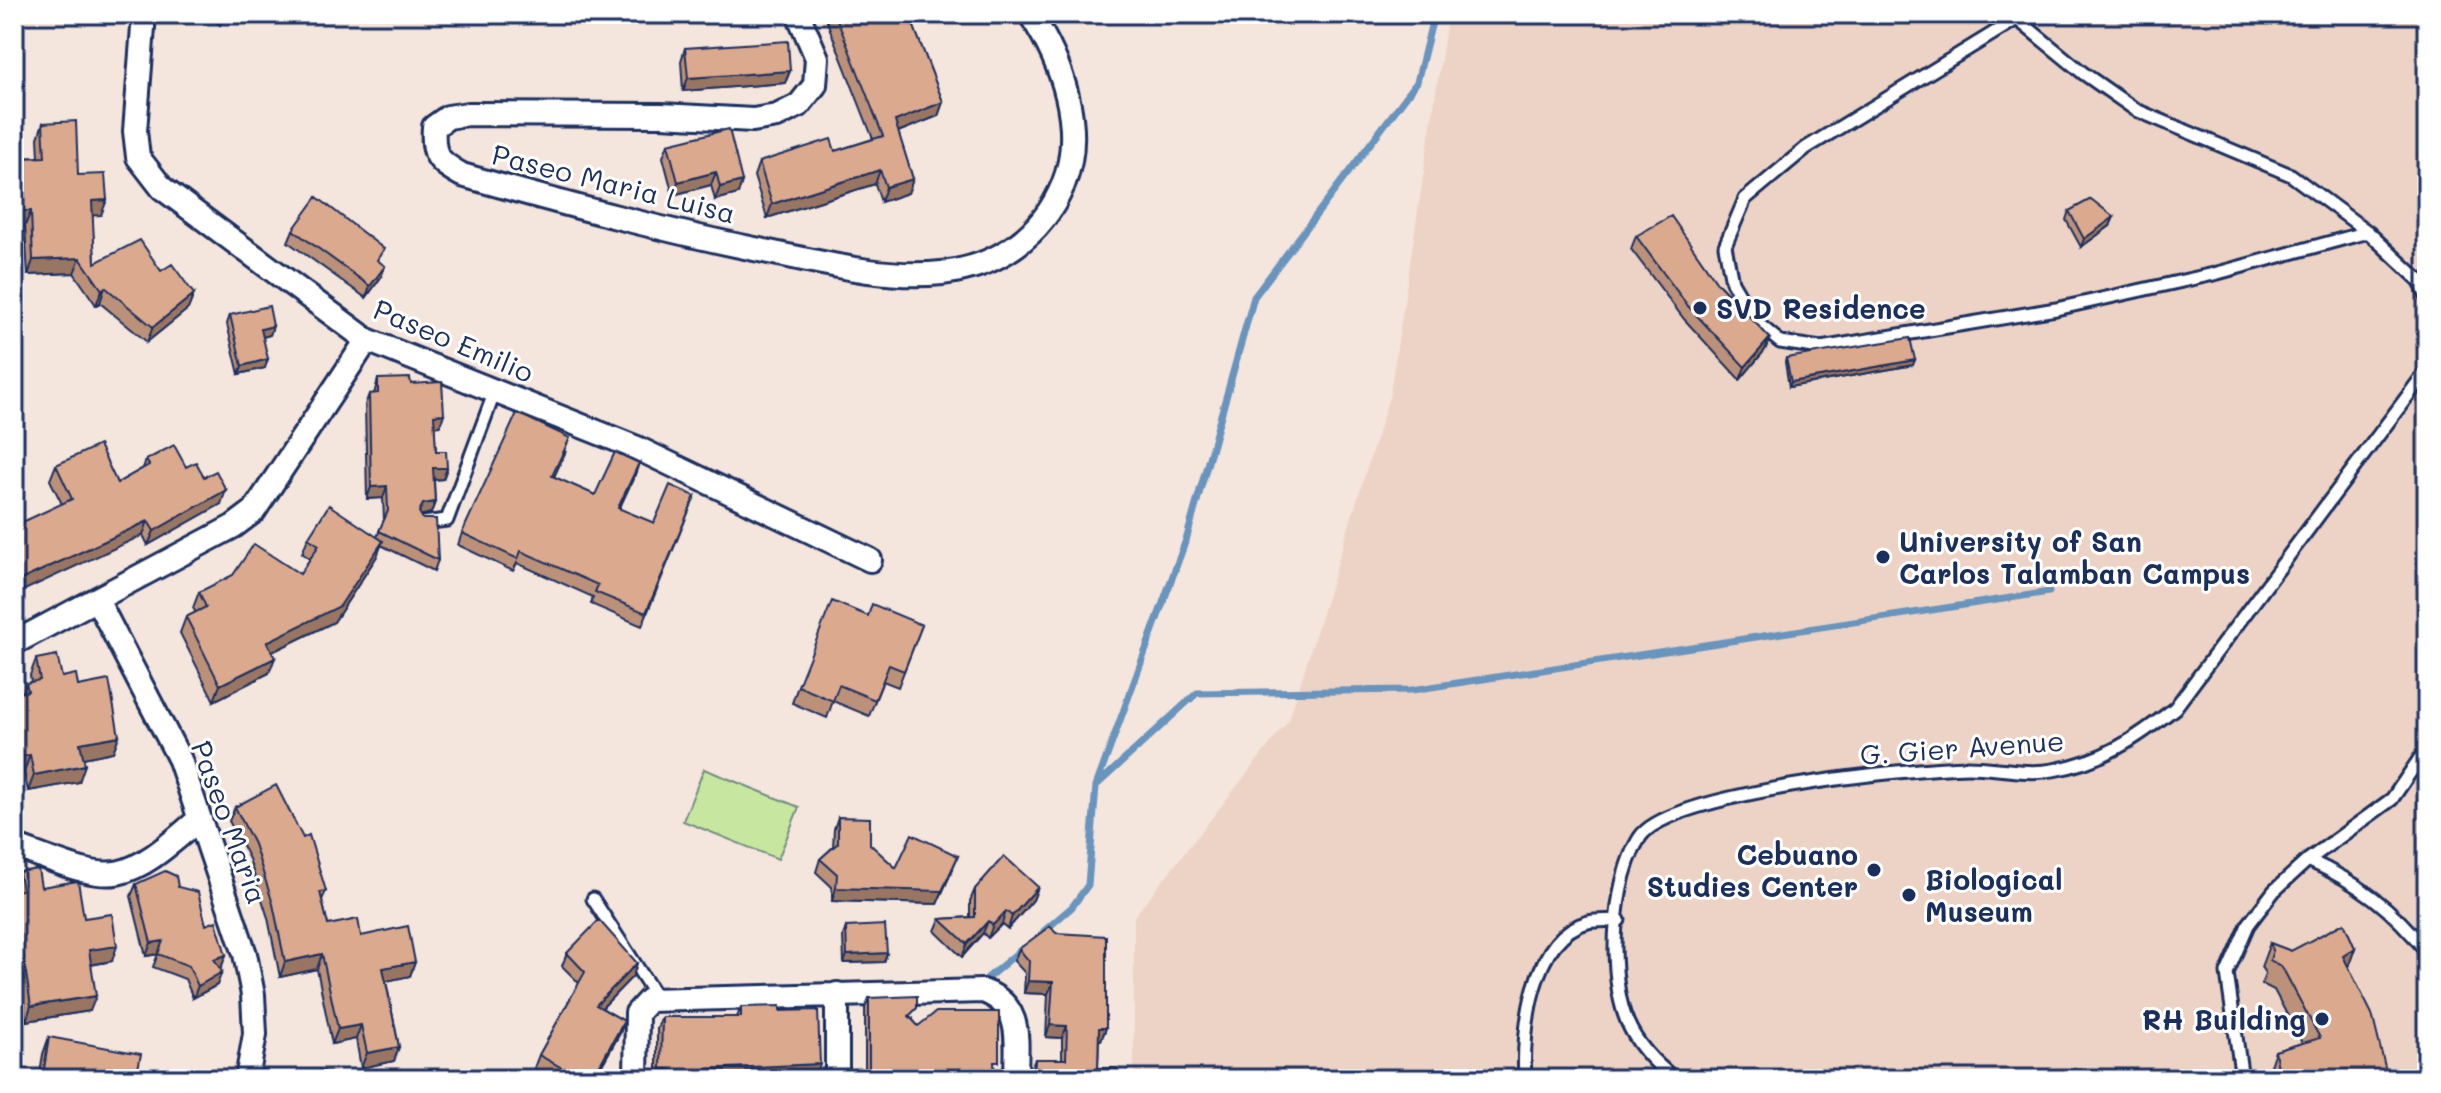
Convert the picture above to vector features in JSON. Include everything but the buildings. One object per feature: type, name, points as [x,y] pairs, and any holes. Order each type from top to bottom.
[{"type":"street","name":"Paseo Emilio","points":[[144,14],[135,131],[138,157],[162,188],[367,340],[637,448],[870,560]]},
{"type":"street","name":"Paseo Maria Luisa","points":[[798,14],[817,58],[815,85],[799,105],[777,116],[753,120],[661,115],[468,114],[448,117],[434,127],[432,148],[444,165],[462,175],[661,230],[844,268],[942,273],[991,260],[1023,243],[1053,210],[1070,168],[1074,132],[1061,75],[1030,14]]},
{"type":"street","points":[[14,643],[234,526],[254,511],[367,340]]},
{"type":"street","name":"Paseo Maria","points":[[97,600],[180,760],[245,954],[253,995],[255,1034],[247,1079]]},
{"type":"street","points":[[14,846],[74,870],[130,871],[154,859],[199,819]]},
{"type":"street","points":[[636,1079],[637,1013],[649,1000],[983,991],[999,997],[1011,1010],[1016,1036],[1016,1079]]},
{"type":"street","points":[[837,994],[837,1079]]},
{"type":"lane","points":[[2368,232],[2244,267],[2056,309],[1821,348],[1780,342],[1755,321],[1732,282],[1725,246],[1745,199],[1806,148],[2013,17],[2136,110],[2291,175],[2368,232],[2420,281],[2427,298]]},
{"type":"lane","name":"G. Gier Avenue","points":[[1675,1079],[1636,1044],[1619,1005],[1615,940],[1625,870],[1642,835],[1669,817],[1768,789],[1872,775],[1967,767],[2051,771],[2109,755],[2133,741],[2175,708],[2426,375]]},
{"type":"lane","points":[[423,523],[447,520],[495,391]]},
{"type":"lane","points":[[2242,1079],[2227,973],[2248,925],[2274,891],[2308,860],[2392,799],[2427,748]]},
{"type":"lane","points":[[2308,860],[2360,886],[2401,919],[2427,952]]},
{"type":"lane","points":[[593,899],[657,998]]},
{"type":"lane","points":[[1525,1079],[1522,1042],[1529,1000],[1555,945],[1586,922],[1619,920]]},
{"type":"shaded area","name":"University of San Carlos Talamban Campus","points":[[1448,14],[2427,14],[2427,1079],[1134,1079],[1134,917],[1289,720],[1390,394]]},
{"type":"green space","points":[[704,769],[799,807],[778,859],[683,821]]},
{"type":"waterway","points":[[1044,931],[1072,907],[1088,885],[1096,786],[1187,537],[1254,297],[1417,82],[1434,14]]},
{"type":"waterway","points":[[1098,784],[1197,693],[1412,690],[2049,592]]},
{"type":"waterway","points":[[985,980],[1022,949]]},
{"type":"place","name":"SVD Residence","points":[[1700,308]]},
{"type":"place","name":"University of San Carlos Talamban Campus","points":[[1883,557]]},
{"type":"place","name":"Cebuano Studies Center","points":[[1874,870]]},
{"type":"place","name":"Biological Museum","points":[[1909,895]]},
{"type":"place","name":"RH Building","points":[[2322,1019]]}]
